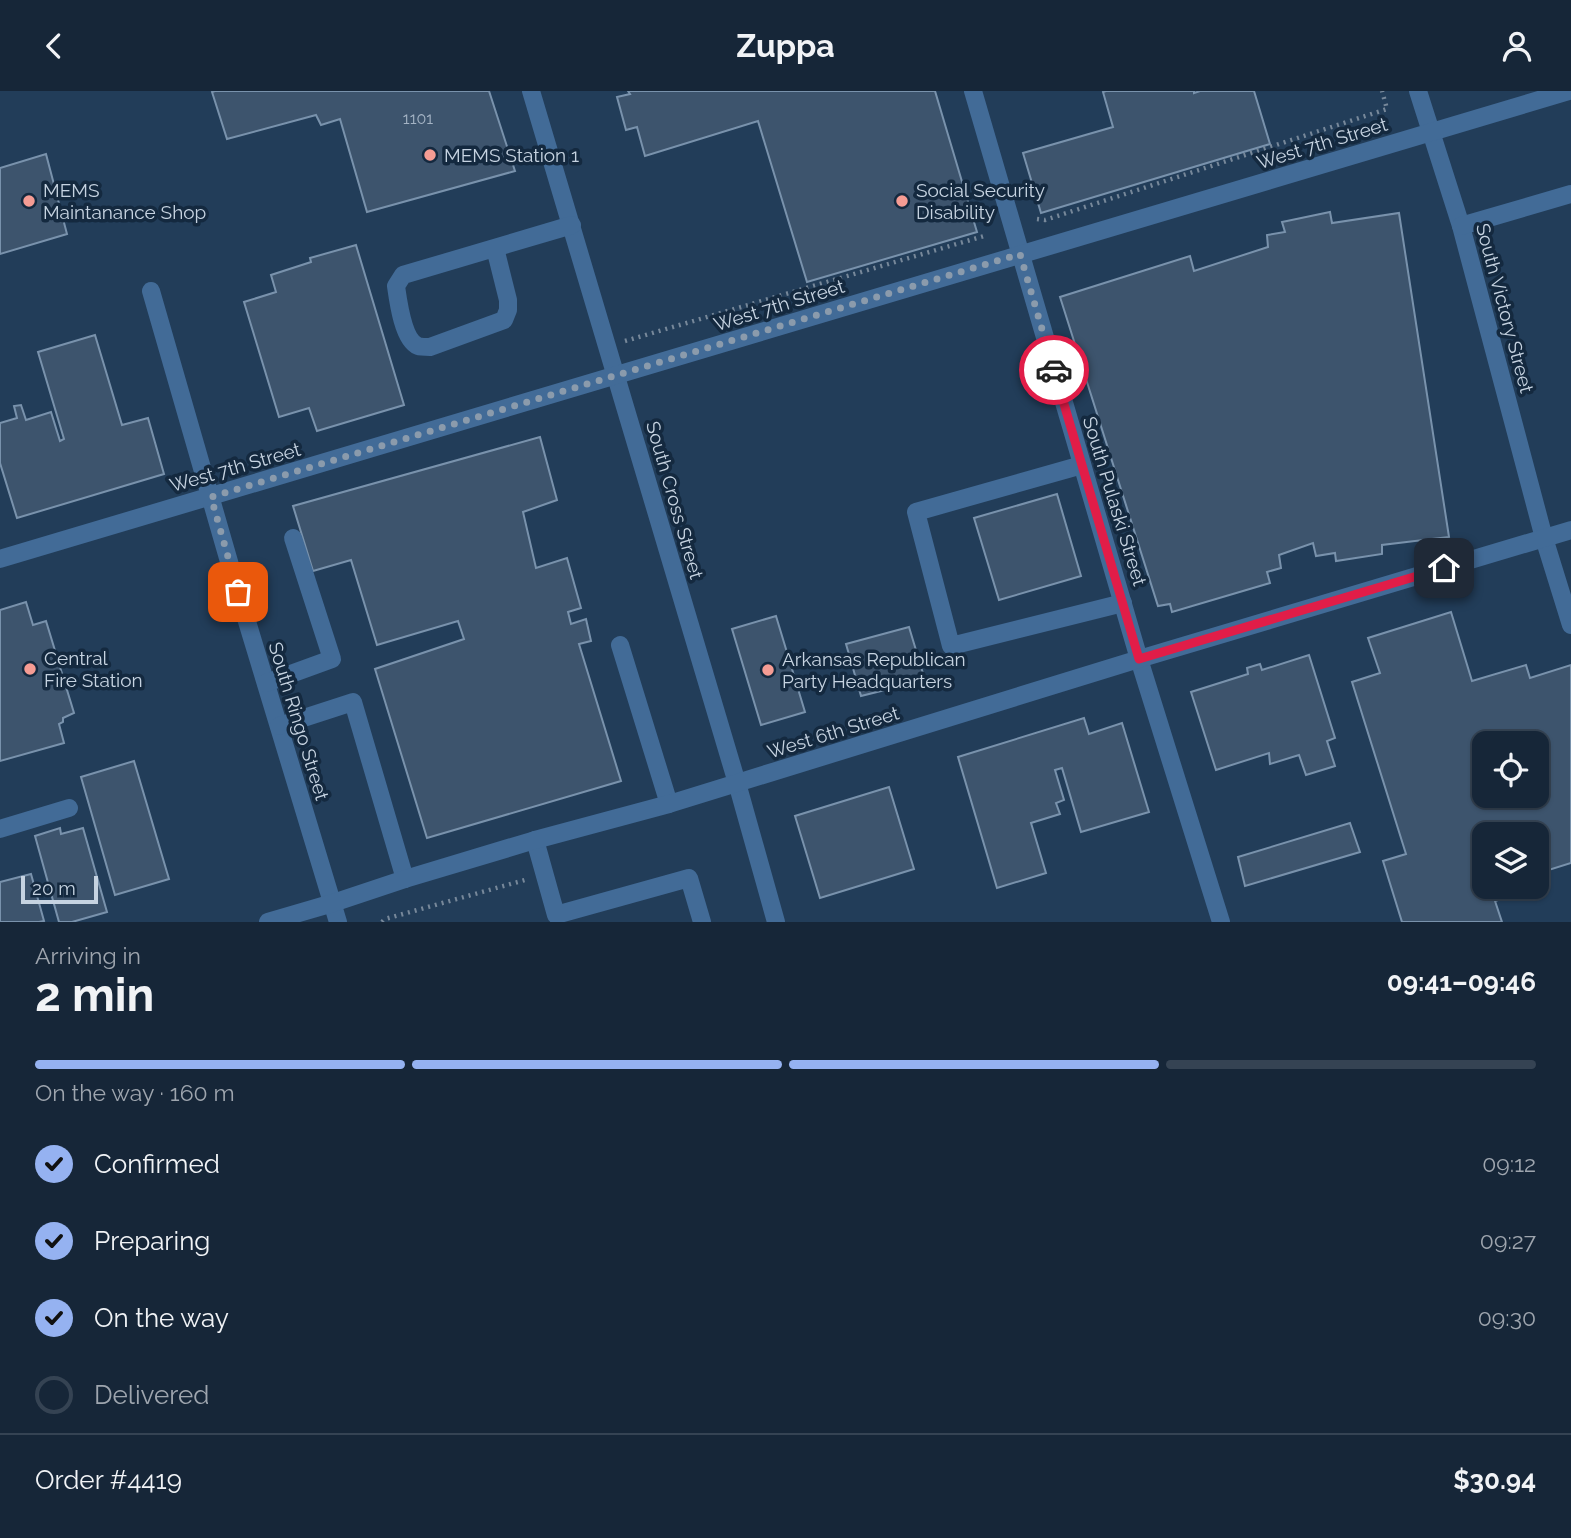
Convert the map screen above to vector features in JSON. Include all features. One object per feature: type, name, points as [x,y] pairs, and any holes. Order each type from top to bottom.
[{"type":"street","name":"South Cross Street","points":[[531,91],[776,922]]},
{"type":"street","name":"South Pulaski Street","points":[[973,91],[1139,659],[1221,922]]},
{"type":"street","name":"South Victory Street","points":[[1418,91],[1461,226],[1544,538],[1571,625]]},
{"type":"street","name":"West 7th Street","points":[[0,559],[1569,91]]},
{"type":"street","points":[[1461,226],[1571,194]]},
{"type":"street","points":[[495,248],[508,300],[504,320],[430,348],[417,346],[410,339],[399,307],[396,286],[403,275],[572,225]]},
{"type":"street","name":"South Ringo Street","points":[[151,291],[338,922]]},
{"type":"street","points":[[1082,465],[916,512],[951,646],[1123,603]]},
{"type":"street","name":"West 6th Street","points":[[268,922],[535,840],[669,804],[1139,659],[1571,530]]},
{"type":"street","points":[[265,683],[332,659],[293,538]]},
{"type":"street","points":[[620,645],[669,804]]},
{"type":"street","points":[[279,726],[353,702],[405,879]]},
{"type":"street","points":[[0,829],[69,808]]},
{"type":"street","points":[[535,840],[556,915],[689,878],[702,922]]},
{"type":"path","points":[[1037,219],[1045,220],[1387,109],[1382,91]]},
{"type":"path","points":[[623,342],[984,236]]},
{"type":"path","points":[[382,922],[384,919],[545,875]]},
{"type":"shaded area","points":[[0,91],[1571,91],[1571,922],[0,922]]},
{"type":"building","name":"MEMS Station 1","points":[[489,91],[515,171],[367,212],[340,119],[321,125],[316,115],[227,139],[212,92]]},
{"type":"building","points":[[628,91],[935,91],[977,232],[807,282],[758,121],[645,156],[637,127],[626,130],[617,97],[630,94]]},
{"type":"building","points":[[1254,91],[1270,144],[1041,213],[1023,153],[1113,127],[1103,92]]},
{"type":"building","name":"MEMS Maintanance Shop","points":[[46,154],[67,234],[0,254],[0,168]]},
{"type":"building","points":[[1330,212],[1332,223],[1399,213],[1449,537],[1382,545],[1382,554],[1336,561],[1335,553],[1316,556],[1313,543],[1279,555],[1281,568],[1267,572],[1270,583],[1172,612],[1170,604],[1158,606],[1060,297],[1190,256],[1194,271],[1268,247],[1267,235],[1285,232],[1282,222]]},
{"type":"building","points":[[356,245],[404,405],[317,431],[309,408],[279,417],[244,302],[276,292],[271,275],[311,262],[310,258]]},
{"type":"building","points":[[95,335],[122,425],[148,418],[164,474],[17,518],[0,463],[0,423],[17,418],[14,406],[21,405],[26,420],[51,412],[60,441],[64,439],[38,352]]},
{"type":"building","points":[[540,437],[557,500],[523,512],[536,568],[567,558],[581,608],[568,612],[571,624],[586,619],[591,641],[579,644],[621,781],[427,838],[375,669],[464,639],[458,621],[377,645],[351,560],[313,571],[293,506]]},
{"type":"building","points":[[1057,494],[1081,576],[999,600],[974,518]]},
{"type":"building","name":"Central Fire Station","points":[[26,602],[33,625],[46,621],[74,713],[63,718],[63,722],[59,724],[64,743],[0,761],[0,610]]},
{"type":"building","points":[[1451,612],[1472,681],[1526,665],[1530,678],[1571,665],[1571,863],[1549,870],[1549,822],[1472,822],[1472,899],[1501,899],[1495,901],[1502,922],[1402,922],[1383,861],[1406,854],[1352,682],[1380,673],[1368,638]]},
{"type":"building","name":"Arkansas Republican Party Headquarters","points":[[776,616],[805,712],[761,725],[732,629]]},
{"type":"building","points":[[909,627],[925,680],[861,696],[846,644]]},
{"type":"building","points":[[1309,655],[1335,738],[1327,741],[1335,766],[1306,775],[1299,755],[1270,764],[1269,753],[1216,770],[1191,692],[1248,674],[1247,668],[1260,664],[1262,670]]},
{"type":"building","points":[[1084,718],[1089,734],[1122,723],[1149,812],[1081,832],[1062,768],[1055,770],[1064,800],[1056,803],[1060,814],[1031,823],[1046,873],[997,888],[958,757]]},
{"type":"building","points":[[134,761],[169,879],[115,895],[81,777]]},
{"type":"building","points":[[889,787],[914,869],[820,898],[795,816]]},
{"type":"building","points":[[1350,823],[1360,852],[1245,886],[1238,857]]},
{"type":"building","points":[[60,828],[61,834],[83,828],[107,912],[72,922],[59,922],[35,836]]},
{"type":"building","points":[[31,874],[44,921],[0,922],[0,882]]},
{"type":"way so far","points":[[238,592],[211,497],[1020,254],[1054,370]]},
{"type":"place","name":"MEMS Station 1","points":[[430,155]]},
{"type":"place","name":"MEMS Maintanance Shop","points":[[29,201]]},
{"type":"place","name":"Social Security Disability","points":[[902,201]]},
{"type":"place","name":"Central Fire Station","points":[[30,669]]},
{"type":"place","name":"Arkansas Republican Party Headquarters","points":[[768,670]]},
{"type":"route","points":[[1054,370],[1139,659],[1444,568]]}]
